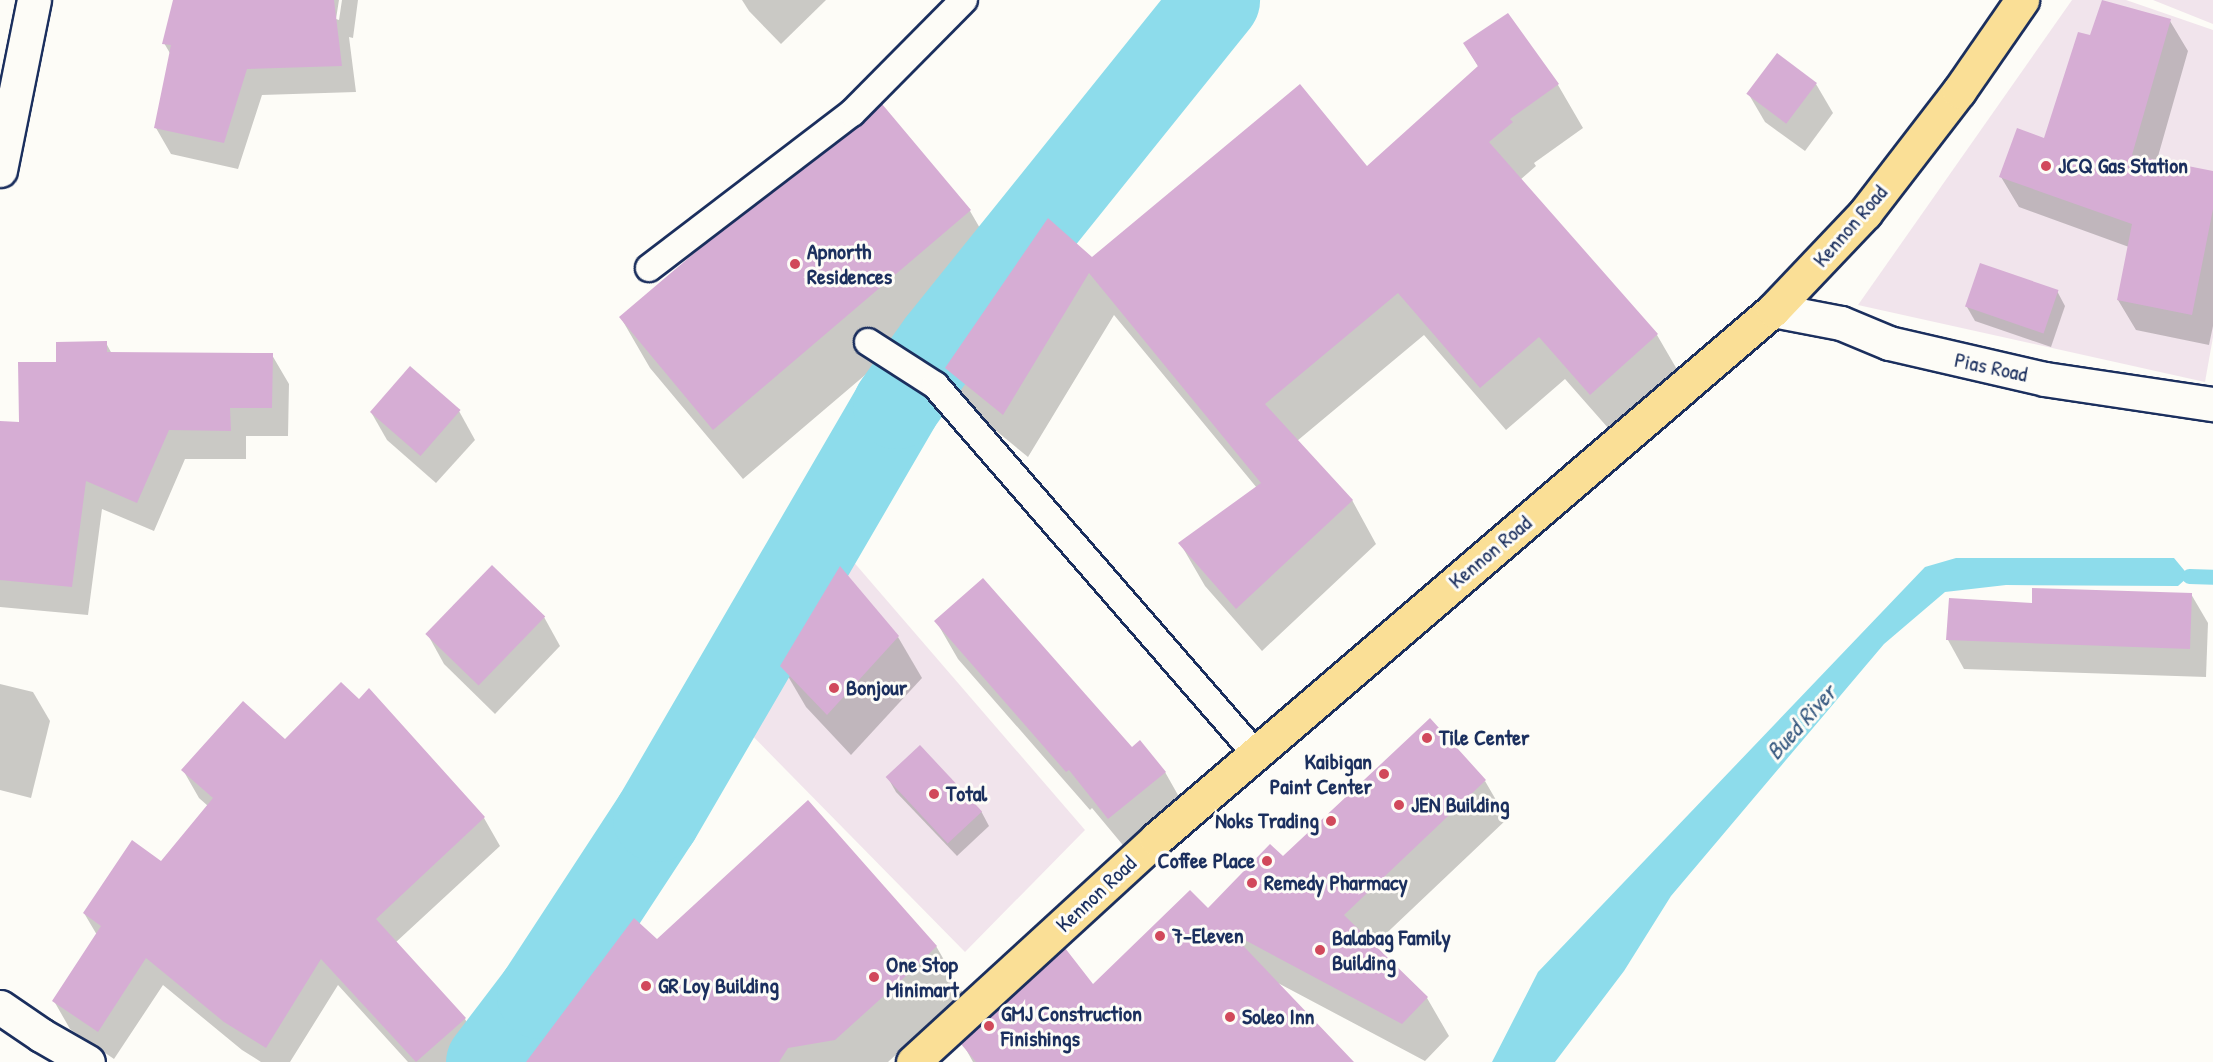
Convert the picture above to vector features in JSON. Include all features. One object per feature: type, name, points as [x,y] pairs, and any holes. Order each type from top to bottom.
[{"type":"highway","name":"Kennon Road","points":[[914,1062],[1156,839],[1773,310],[1865,213],[1959,91],[2022,0]]},
{"type":"street","points":[[0,170],[34,0]]},
{"type":"street","name":"Pias Road","points":[[1773,310],[1841,323],[1889,343],[2022,374],[2213,404]]},
{"type":"street","points":[[0,1007],[41,1035],[88,1062]]},
{"type":"lane","points":[[649,268],[852,114],[964,0]]},
{"type":"lane","points":[[868,342],[935,385],[1255,753]]},
{"type":"shaded area","points":[[2072,0],[2126,0],[2213,30],[2213,337],[2205,382],[1858,305]]},
{"type":"shaded area","points":[[2153,0],[2213,0],[2213,24]]},
{"type":"shaded area","points":[[839,545],[1085,830],[965,952],[729,712]]},
{"type":"water","name":"Bued River","points":[[1956,558],[2174,558],[2189,576],[2178,586],[2006,585],[1945,592],[1884,644],[1671,896],[1624,971],[1555,1062],[1492,1062],[1538,972],[1925,567]]},
{"type":"building","points":[[173,0],[334,0],[342,66],[247,69],[224,143],[154,128],[171,45],[162,44]]},
{"type":"building","points":[[2102,0],[2171,19],[2132,155],[2213,171],[2213,209],[2192,315],[2117,300],[2132,224],[1999,177],[2017,128],[2044,138],[2078,32],[2090,35]]},
{"type":"building","points":[[1508,13],[1559,84],[1510,119],[1513,122],[1489,142],[1658,334],[1590,395],[1539,337],[1480,388],[1398,293],[1265,404],[1353,500],[1236,609],[1178,543],[1261,483],[1089,273],[1003,415],[945,368],[1048,218],[1092,257],[1300,84],[1367,166],[1478,66],[1463,43]]},
{"type":"building","points":[[1777,53],[1817,83],[1786,124],[1746,94]]},
{"type":"building","name":"Apnorth Residences","points":[[882,104],[971,210],[713,430],[619,317],[705,244],[861,125]]},
{"type":"building","points":[[1980,263],[2058,290],[2044,334],[1965,306]]},
{"type":"building","points":[[107,341],[107,352],[273,353],[272,408],[230,408],[231,431],[169,430],[137,503],[86,481],[72,587],[0,580],[0,421],[19,422],[18,362],[56,362],[56,342]]},
{"type":"building","points":[[410,366],[461,410],[421,456],[370,412]]},
{"type":"building","points":[[492,565],[545,616],[479,685],[425,634]]},
{"type":"building","points":[[840,566],[899,636],[827,715],[780,666]]},
{"type":"building","points":[[983,578],[1132,747],[1140,740],[1166,772],[1108,819],[1069,770],[1066,772],[934,621]]},
{"type":"building","points":[[2032,588],[2192,593],[2190,649],[1946,640],[1949,598],[2032,603]]},
{"type":"building","points":[[341,682],[359,699],[369,688],[485,817],[376,919],[466,1018],[416,1062],[321,959],[266,1048],[224,1022],[146,958],[98,1032],[52,1001],[101,926],[83,913],[132,840],[161,861],[213,798],[181,770],[243,701],[285,739]]},
{"type":"building","points":[[1430,718],[1486,780],[1344,915],[1428,997],[1402,1024],[1230,932],[1354,1062],[976,1062],[961,1044],[1065,948],[1093,984],[1190,890],[1208,908],[1270,844],[1283,856]]},
{"type":"building","name":"Total","points":[[920,745],[982,812],[948,844],[886,777]]},
{"type":"building","points":[[808,800],[937,946],[907,975],[835,1040],[788,1048],[779,1062],[526,1062],[634,918],[657,939]]},
{"type":"waterway","points":[[489,1062],[540,995],[656,818],[896,405],[941,342],[1216,0]]},
{"type":"waterway","points":[[2189,576],[2213,577]]},
{"type":"place","name":"JCQ Gas Station","points":[[2046,166]]},
{"type":"place","name":"Apnorth Residences","points":[[795,264]]},
{"type":"place","name":"Bonjour","points":[[834,688]]},
{"type":"place","name":"Tile Center","points":[[1427,738]]},
{"type":"place","name":"Kaibigan Paint Center","points":[[1384,774]]},
{"type":"place","name":"Total","points":[[934,794]]},
{"type":"place","name":"JEN Building","points":[[1399,805]]},
{"type":"place","name":"Noks Trading","points":[[1331,821]]},
{"type":"place","name":"Coffee Place","points":[[1267,861]]},
{"type":"place","name":"Remedy Pharmacy","points":[[1252,883]]},
{"type":"place","name":"7-Eleven","points":[[1160,936]]},
{"type":"place","name":"Balabag Family Building","points":[[1320,950]]},
{"type":"place","name":"One Stop Minimart","points":[[874,977]]},
{"type":"place","name":"GR Loy Building","points":[[646,986]]},
{"type":"place","name":"Soleo Inn","points":[[1230,1017]]},
{"type":"place","name":"GMJ Construction Finishings","points":[[989,1026]]}]
